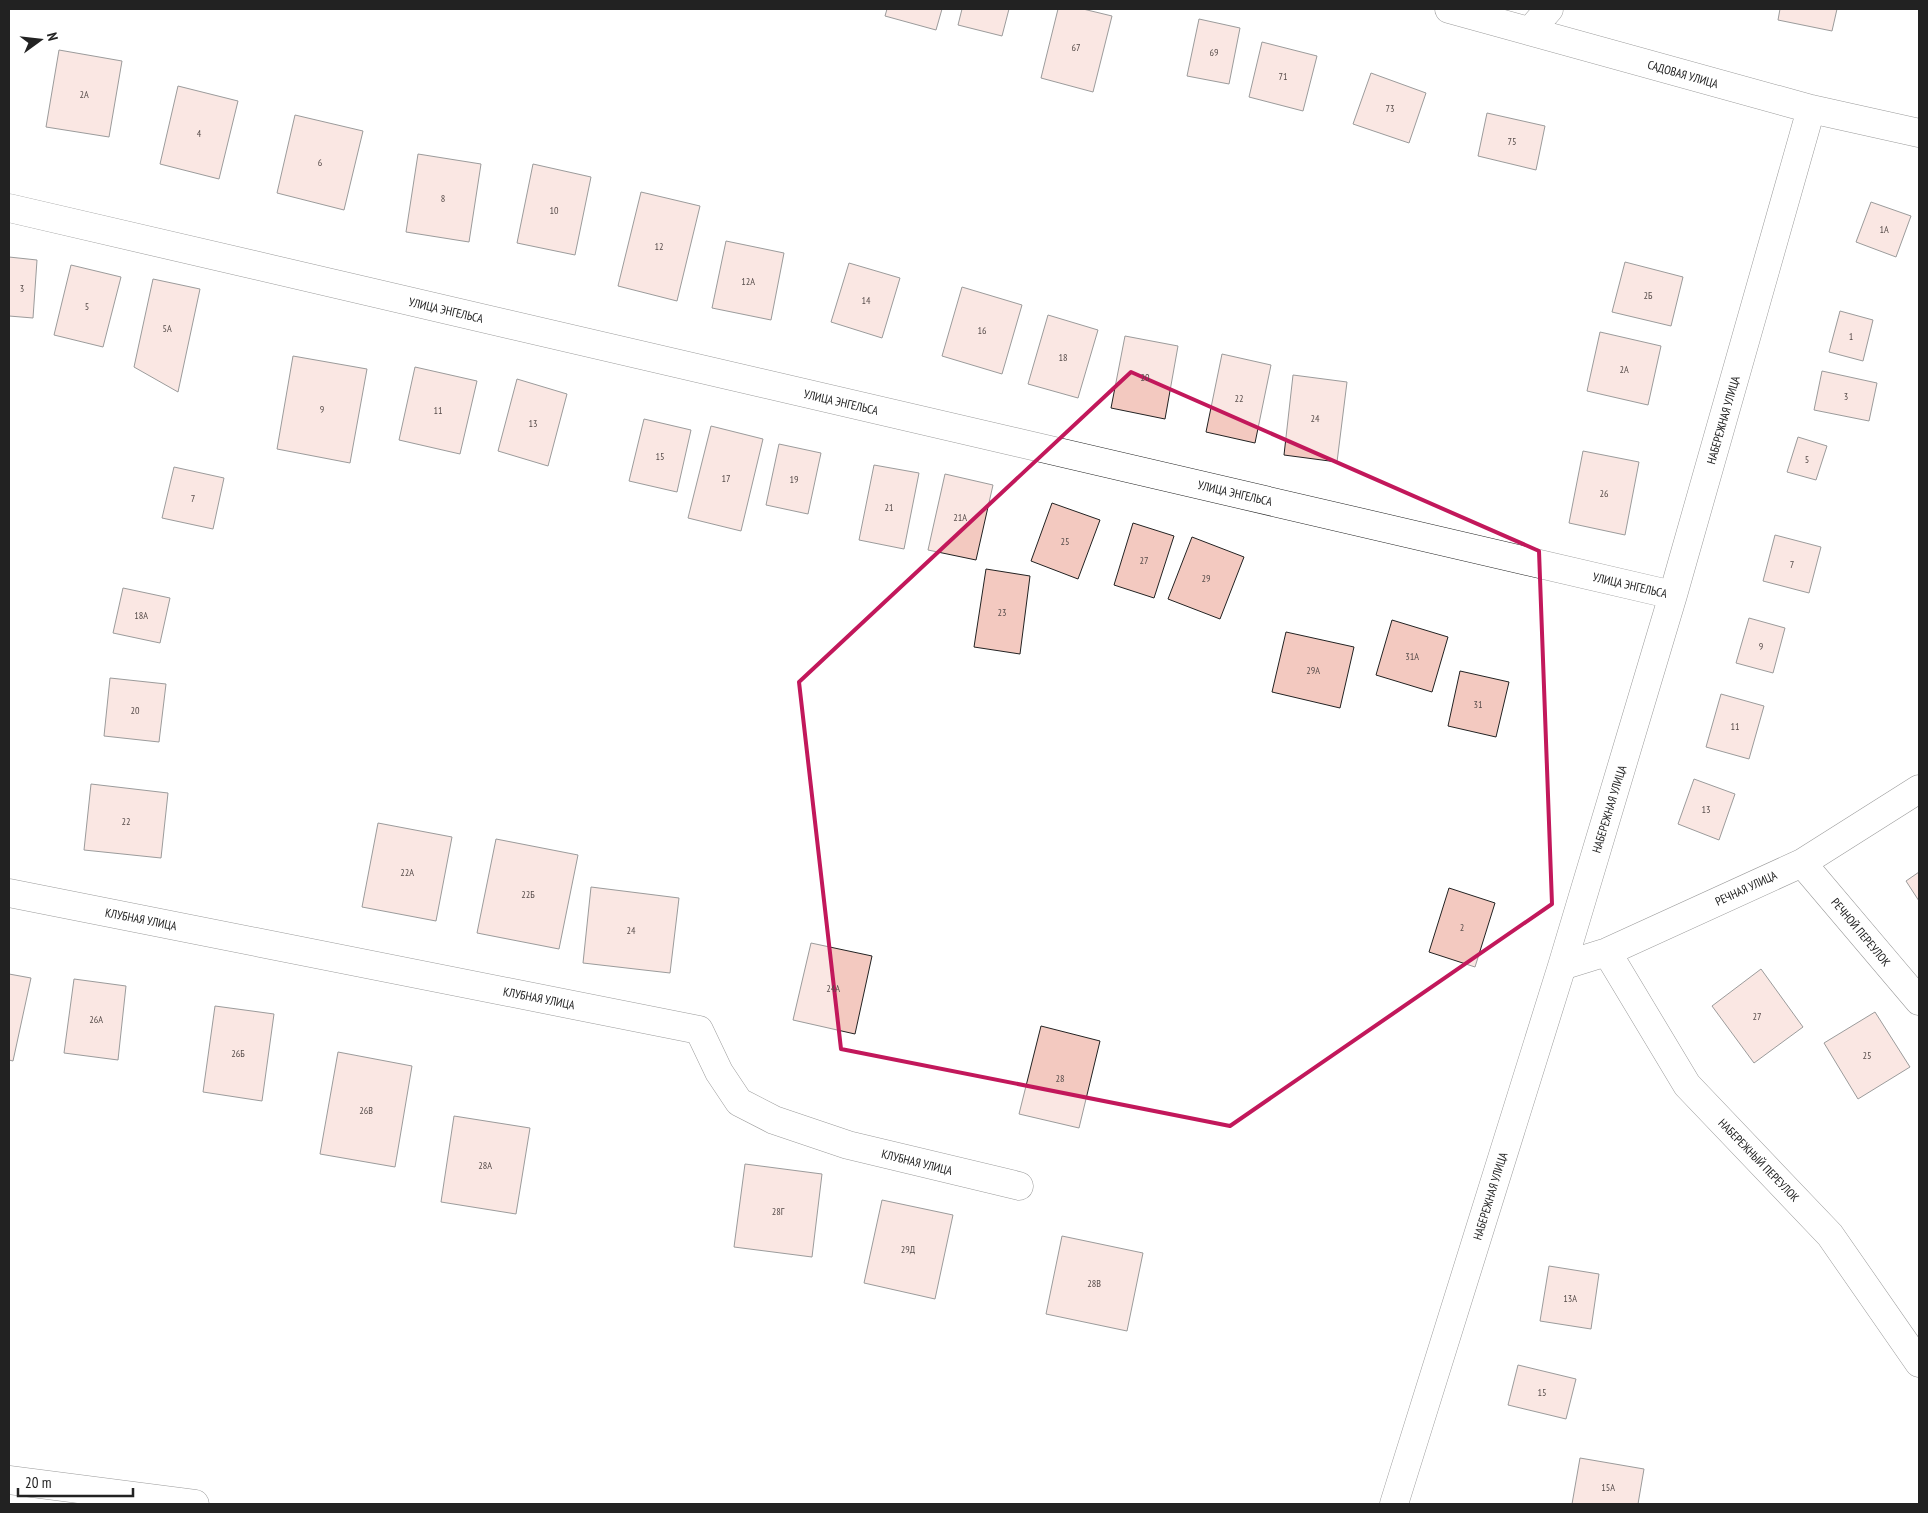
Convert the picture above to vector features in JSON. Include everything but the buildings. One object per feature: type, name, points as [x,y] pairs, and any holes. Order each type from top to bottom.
[{"type":"street","name":"САДОВАЯ УЛИЦА","points":[[1449,9],[1811,109],[1919,133]]},
{"type":"street","points":[[1530,31],[1549,9]]},
{"type":"street","name":"НАБЕРЕЖНАЯ УЛИЦА","points":[[1394,1504],[1562,966],[1673,595],[1811,109]]},
{"type":"street","name":"УЛИЦА ЭНГЕЛЬСА","points":[[9,208],[1673,595]]},
{"type":"street","name":"РЕЧНАЯ УЛИЦА","points":[[1562,966],[1607,952],[1802,863],[1919,789]]},
{"type":"street","name":"РЕЧНОЙ ПЕРЕУЛОК","points":[[1802,863],[1919,1001]]},
{"type":"street","name":"КЛУБНАЯ УЛИЦА","points":[[9,893],[700,1030],[719,1072],[739,1102],[774,1120],[848,1145],[1019,1186]]},
{"type":"street","name":"НАБЕРЕЖНЫЙ ПЕРЕУЛОК","points":[[1607,952],[1687,1085],[1830,1235],[1919,1363]]},
{"type":"street","points":[[9,1480],[195,1504]]},
{"type":"highlighted area","points":[[1131,372],[1539,551],[1552,904],[1230,1126],[841,1049],[799,682]]}]
